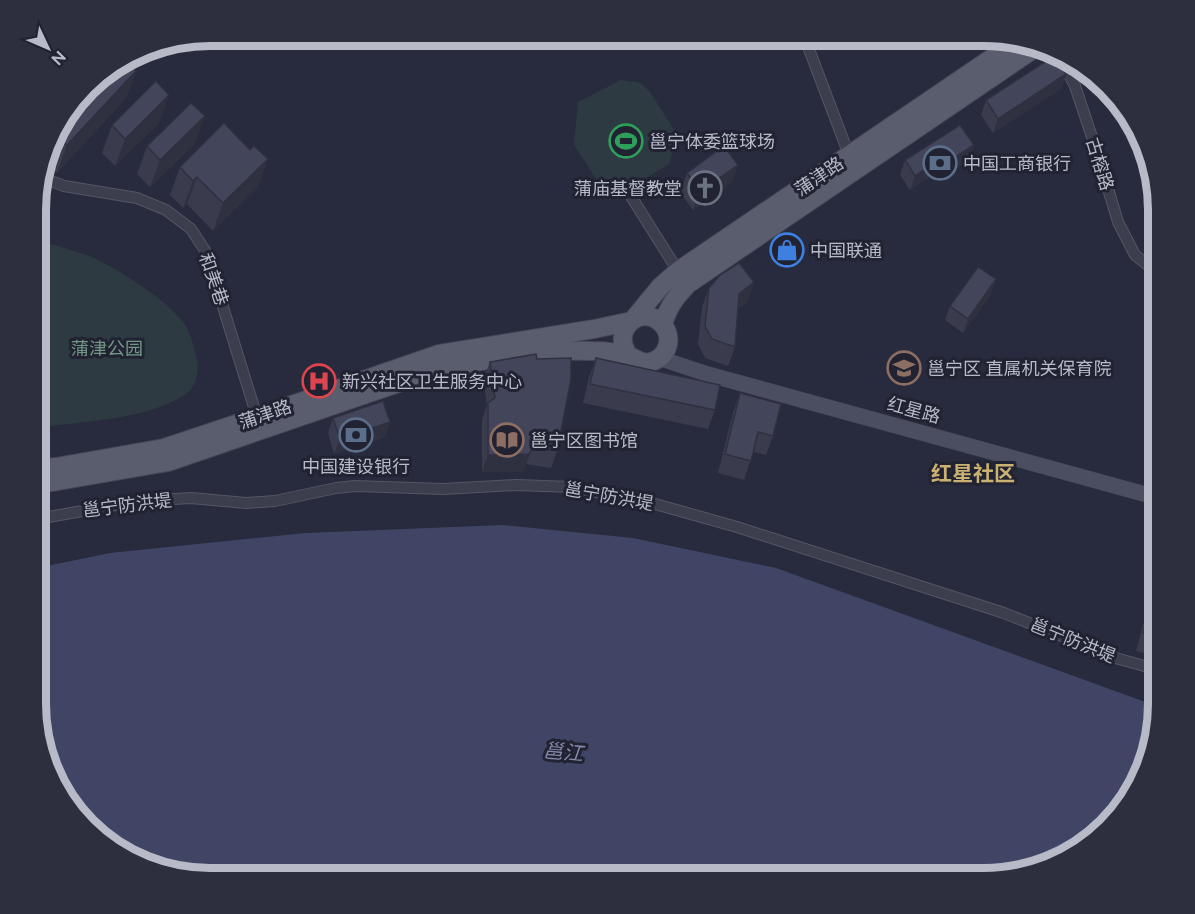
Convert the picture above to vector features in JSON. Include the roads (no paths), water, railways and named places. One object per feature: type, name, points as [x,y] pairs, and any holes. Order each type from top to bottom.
[{"type":"main road","name":"蒲津路","points":[[630,357],[622,338],[627,326],[660,287],[678,271],[1006,49]]},
{"type":"main road","name":"蒲津路","points":[[47,468],[164,448],[439,354],[594,329],[632,321],[644,316],[663,324],[668,309],[688,284],[1028,53]]},
{"type":"main road","points":[[659,358],[665,352],[669,338],[663,324]]},
{"type":"main road","name":"蒲津路","points":[[47,483],[168,462],[442,368],[553,352],[607,351],[644,363],[659,358]]},
{"type":"main road","name":"红星路","points":[[659,358],[707,374],[1148,495]]},
{"type":"street","points":[[808,47],[849,155]]},
{"type":"street","name":"古榕路","points":[[1065,68],[1075,86],[1118,222],[1135,255],[1148,265]]},
{"type":"street","name":"和美巷","points":[[50,180],[64,186],[137,198],[165,210],[191,229],[206,252],[257,417]]},
{"type":"street","points":[[627,190],[678,271]]},
{"type":"street","name":"邕宁防洪堤","points":[[47,517],[139,501],[191,498],[246,503],[276,501],[355,486],[443,489],[516,485],[571,487],[648,502],[737,527],[1004,613],[1119,659],[1148,667]]},
{"type":"water","name":"邕江","points":[[503,525],[633,538],[776,568],[1148,703],[1145,735],[1140,756],[1121,795],[1093,827],[1076,840],[1047,855],[1027,862],[984,868],[200,867],[158,859],[129,846],[102,827],[80,803],[63,776],[52,746],[47,714],[47,566],[110,553],[306,533]]},
{"type":"place","name":"邕宁体委篮球场","points":[[626,141]]},
{"type":"place","name":"中国工商银行","points":[[940,163]]},
{"type":"place","name":"蒲庙基督教堂","points":[[705,188]]},
{"type":"place","name":"中国联通","points":[[787,250]]},
{"type":"place","name":"邕宁区 直属机关保育院","points":[[904,368]]},
{"type":"place","name":"新兴社区卫生服务中心","points":[[319,381]]},
{"type":"place","name":"中国建设银行","points":[[356,435]]},
{"type":"place","name":"邕宁区图书馆","points":[[507,440]]},
{"type":"district","name":"红星社区","points":[[973,473]]},
{"type":"park label","name":"蒲津公园","points":[[107,348]]}]
